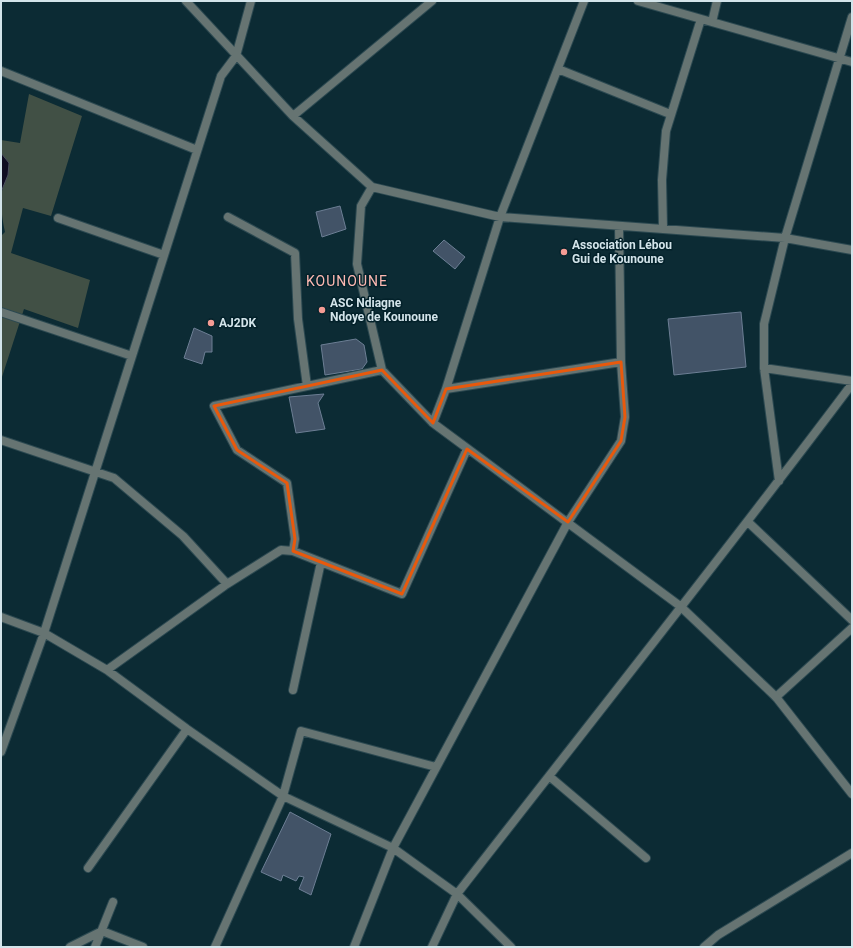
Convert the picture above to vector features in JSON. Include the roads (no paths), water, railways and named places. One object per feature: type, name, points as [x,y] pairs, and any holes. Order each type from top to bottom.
[{"type":"street","points":[[186,1],[293,116],[372,187],[500,217],[785,238],[852,250]]},
{"type":"street","points":[[2,748],[44,634],[221,76],[236,56],[251,1]]},
{"type":"street","points":[[293,116],[432,1]]},
{"type":"street","points":[[433,422],[446,389],[500,217],[584,1]]},
{"type":"street","points":[[638,1],[852,62]]},
{"type":"street","points":[[712,22],[717,1]]},
{"type":"street","points":[[779,481],[764,368],[764,324],[785,238],[852,17]]},
{"type":"street","points":[[663,228],[664,147],[670,114],[701,19]]},
{"type":"street","points":[[558,69],[670,114]]},
{"type":"street","points":[[1,71],[197,150]]},
{"type":"street","points":[[372,187],[361,206],[357,264],[382,370],[433,422],[467,449],[680,606],[776,697],[852,794]]},
{"type":"street","points":[[228,217],[295,253],[298,319],[307,386]]},
{"type":"street","points":[[58,218],[164,255]]},
{"type":"street","points":[[354,947],[393,848],[568,522],[621,441],[625,417],[621,362],[619,226]]},
{"type":"street","points":[[1,312],[132,356]]},
{"type":"street","points":[[446,389],[621,362]]},
{"type":"street","points":[[432,947],[457,894],[680,606],[748,522],[852,382],[764,368]]},
{"type":"street","points":[[293,550],[295,539],[287,483],[237,450],[214,406],[382,370]]},
{"type":"street","points":[[1,440],[114,478],[183,536],[227,584]]},
{"type":"street","points":[[107,670],[227,584],[281,550],[293,550],[402,594],[467,449]]},
{"type":"street","points":[[748,522],[852,620]]},
{"type":"street","points":[[293,690],[321,562]]},
{"type":"street","points":[[1,617],[44,634],[107,670],[187,729],[283,796],[393,848],[457,894],[510,947]]},
{"type":"street","points":[[776,697],[852,628]]},
{"type":"street","points":[[88,868],[187,729]]},
{"type":"street","points":[[215,947],[283,796],[301,731],[436,767]]},
{"type":"street","points":[[549,776],[646,858]]},
{"type":"street","points":[[704,947],[718,935],[852,853]]},
{"type":"street","points":[[95,947],[113,902]]},
{"type":"street","points":[[70,947],[102,931],[143,947]]},
{"type":"water","points":[[1,153],[9,163],[8,175],[1,192]]},
{"type":"place","name":"Association Lébou Gui de Kounoune","points":[[564,252]]},
{"type":"place","name":"ASC Ndiagne Ndoye de Kounoune","points":[[322,310]]},
{"type":"place","name":"AJ2DK","points":[[211,323]]},
{"type":"district","name":"KOUNOUNE","points":[[347,281]]}]
